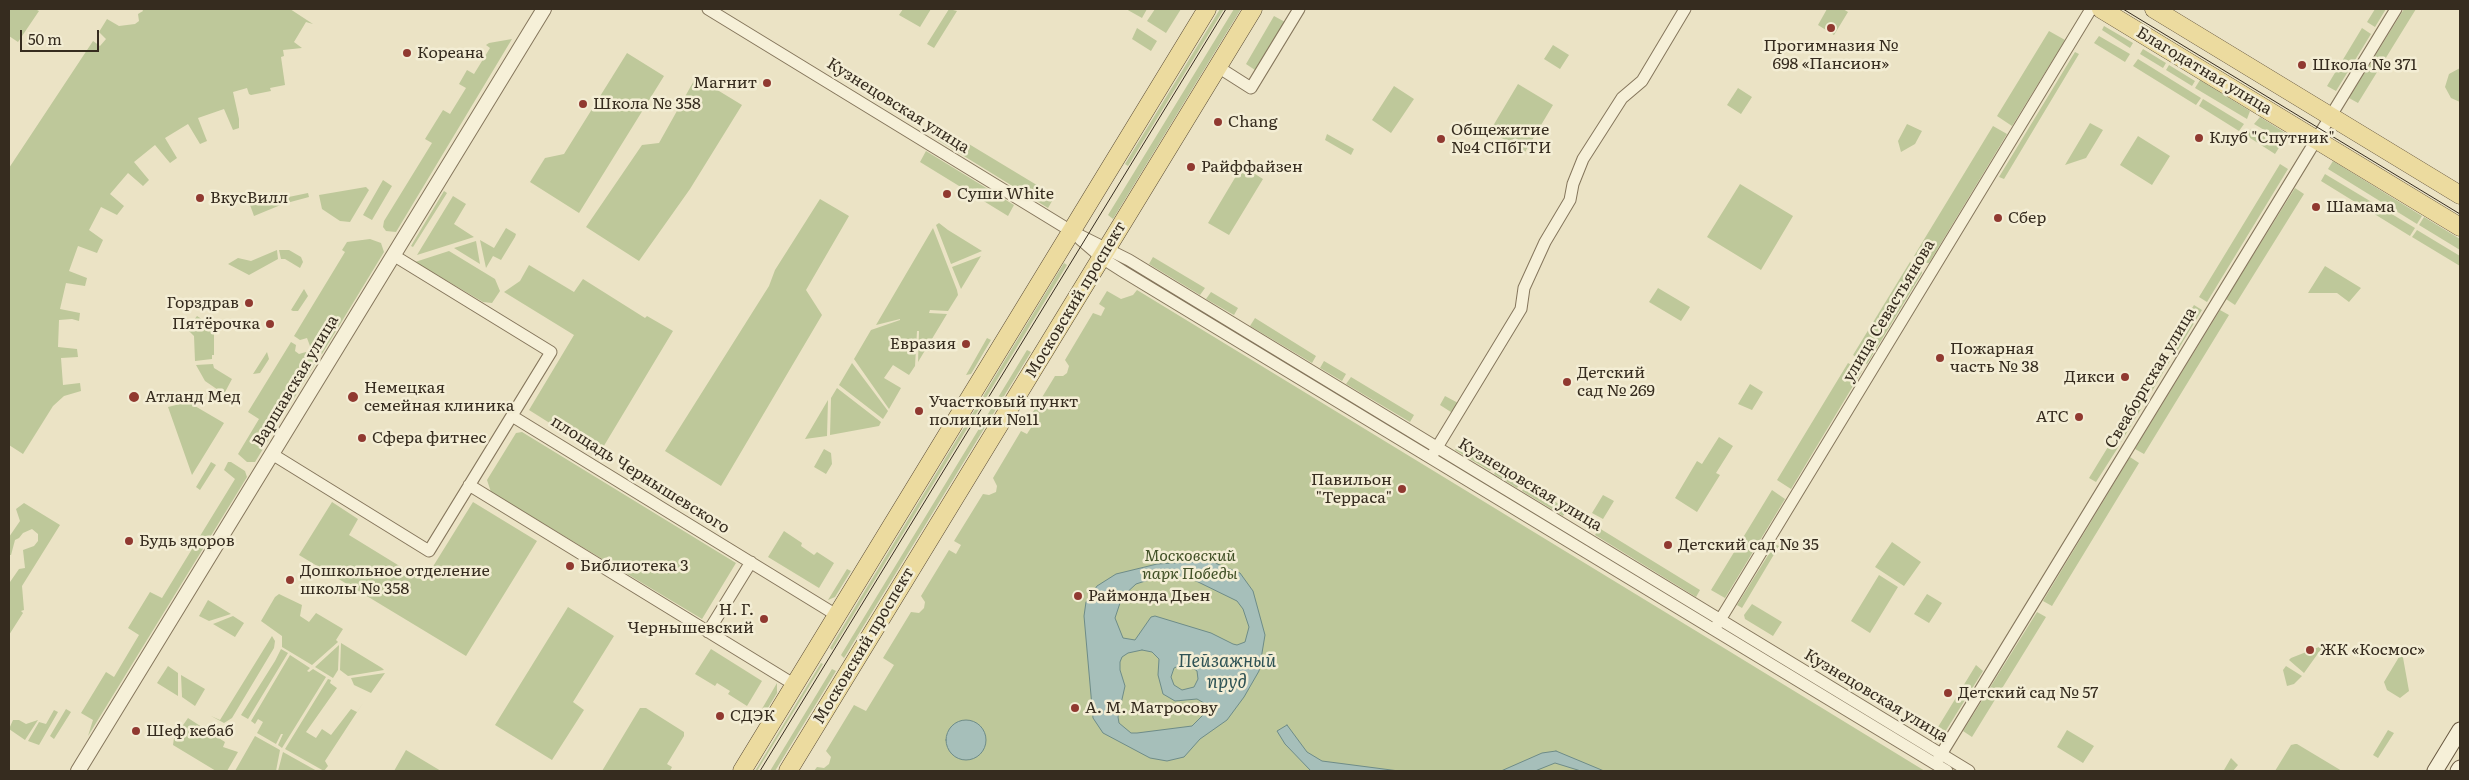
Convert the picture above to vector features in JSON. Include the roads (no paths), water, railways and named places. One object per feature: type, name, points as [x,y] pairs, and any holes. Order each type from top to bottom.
[{"type":"main road","points":[[742,771],[1207,9]]},
{"type":"main road","name":"Московский проспект","points":[[788,771],[1253,9]]},
{"type":"main road","name":"Благодатная улица","points":[[2101,9],[2460,227]]},
{"type":"main road","name":"Благодатная улица","points":[[2154,9],[2460,195]]},
{"type":"main road","points":[[2435,771],[2460,730]]},
{"type":"street","name":"Варшавская улица","points":[[78,771],[544,9]]},
{"type":"street","name":"Кузнецовская улица","points":[[708,9],[1105,253],[1938,759],[1968,771]]},
{"type":"street","points":[[1218,67],[1251,88],[1299,9]]},
{"type":"street","points":[[1434,452],[1521,309],[1524,288],[1545,242],[1570,200],[1573,184],[1583,159],[1622,98],[1642,81],[1685,9]]},
{"type":"street","name":"улица Севастьянова","points":[[1717,625],[2091,9]]},
{"type":"street","name":"Свеаборгская улица","points":[[1938,759],[2396,9]]},
{"type":"street","points":[[272,454],[429,551],[551,352],[393,255]]},
{"type":"street","name":"площадь Чернышевского","points":[[512,416],[838,616]]},
{"type":"street","points":[[469,485],[795,685]]},
{"type":"street","points":[[708,632],[751,562]]},
{"type":"street","name":"Кузнецовская улица","points":[[1938,759],[1946,771]]},
{"type":"water","name":"Пейзажный пруд","points":[[1210,561],[1240,573],[1253,591],[1265,635],[1259,671],[1244,697],[1227,720],[1200,739],[1184,757],[1167,761],[1150,758],[1103,733],[1093,718],[1084,616],[1086,602],[1097,586],[1116,574],[1157,564]],"holes":[[[1161,576],[1192,579],[1237,601],[1243,609],[1249,627],[1245,642],[1237,645],[1233,644],[1211,633],[1155,616],[1151,617],[1135,640],[1123,638],[1115,618],[1122,597],[1136,584]],[[1142,650],[1152,652],[1159,659],[1158,675],[1163,694],[1175,701],[1197,699],[1204,703],[1205,713],[1192,726],[1131,733],[1119,723],[1118,717],[1125,686],[1120,670],[1120,662],[1122,657],[1128,653]],[[1186,663],[1197,671],[1198,679],[1194,687],[1182,690],[1174,685],[1171,677],[1174,668]]]},
{"type":"water","points":[[966,720],[977,723],[983,729],[986,740],[983,751],[977,757],[966,760],[955,757],[949,751],[946,740],[949,729],[955,723]]},
{"type":"water","points":[[1287,725],[1307,752],[1322,761],[1399,771],[1311,771],[1285,744],[1277,731]]},
{"type":"water","points":[[1556,751],[1604,771],[1581,771],[1555,763],[1535,771],[1501,771],[1542,753]]},
{"type":"tram line","points":[[760,771],[1226,9]]},
{"type":"tram line","points":[[2123,9],[2460,214]]},
{"type":"place","name":"Прогимназия № 698 «Пансион»","points":[[1831,28]]},
{"type":"place","name":"Кореана","points":[[407,53]]},
{"type":"place","name":"Школа № 371","points":[[2302,65]]},
{"type":"place","name":"Магнит","points":[[767,83]]},
{"type":"place","name":"Школа № 358","points":[[583,104]]},
{"type":"place","name":"Chang","points":[[1218,122]]},
{"type":"place","name":"Клуб \"Спутник\"","points":[[2199,138]]},
{"type":"place","name":"Общежитие №4 СПбГТИ","points":[[1441,139]]},
{"type":"place","name":"Райффайзен","points":[[1191,167]]},
{"type":"place","name":"Суши White","points":[[947,194]]},
{"type":"place","name":"ВкусВилл","points":[[200,198]]},
{"type":"place","name":"Шамама","points":[[2316,207]]},
{"type":"place","name":"Сбер","points":[[1998,218]]},
{"type":"place","name":"Горздрав","points":[[249,303]]},
{"type":"place","name":"Пятёрочка","points":[[270,324]]},
{"type":"place","name":"Евразия","points":[[966,344]]},
{"type":"place","name":"Пожарная часть № 38","points":[[1940,358]]},
{"type":"place","name":"Дикси","points":[[2125,377]]},
{"type":"place","name":"Детский сад № 269","points":[[1567,382]]},
{"type":"place","name":"Атланд Мед","points":[[134,397]]},
{"type":"place","name":"Немецкая семейная клиника","points":[[353,397]]},
{"type":"place","name":"Участковый пункт полиции №11","points":[[919,411]]},
{"type":"place","name":"АТС","points":[[2079,417]]},
{"type":"place","name":"Сфера фитнес","points":[[362,438]]},
{"type":"place","name":"Павильон \"Терраса\"","points":[[1402,489]]},
{"type":"place","name":"Будь здоров","points":[[129,541]]},
{"type":"place","name":"Детский сад № 35","points":[[1668,545]]},
{"type":"place","name":"Библиотека 3","points":[[570,566]]},
{"type":"place","name":"Дошкольное отделение школы № 358","points":[[290,580]]},
{"type":"place","name":"Раймонда Дьен","points":[[1078,596]]},
{"type":"place","name":"Н. Г. Чернышевский","points":[[764,619]]},
{"type":"place","name":"ЖК «Космос»","points":[[2310,650]]},
{"type":"place","name":"Детский сад № 57","points":[[1948,693]]},
{"type":"place","name":"А. М. Матросову","points":[[1075,708]]},
{"type":"place","name":"СДЭК","points":[[720,716]]},
{"type":"place","name":"Шеф кебаб","points":[[136,731]]},
{"type":"park label","name":"Московский парк Победы","points":[[1190,565]]}]
